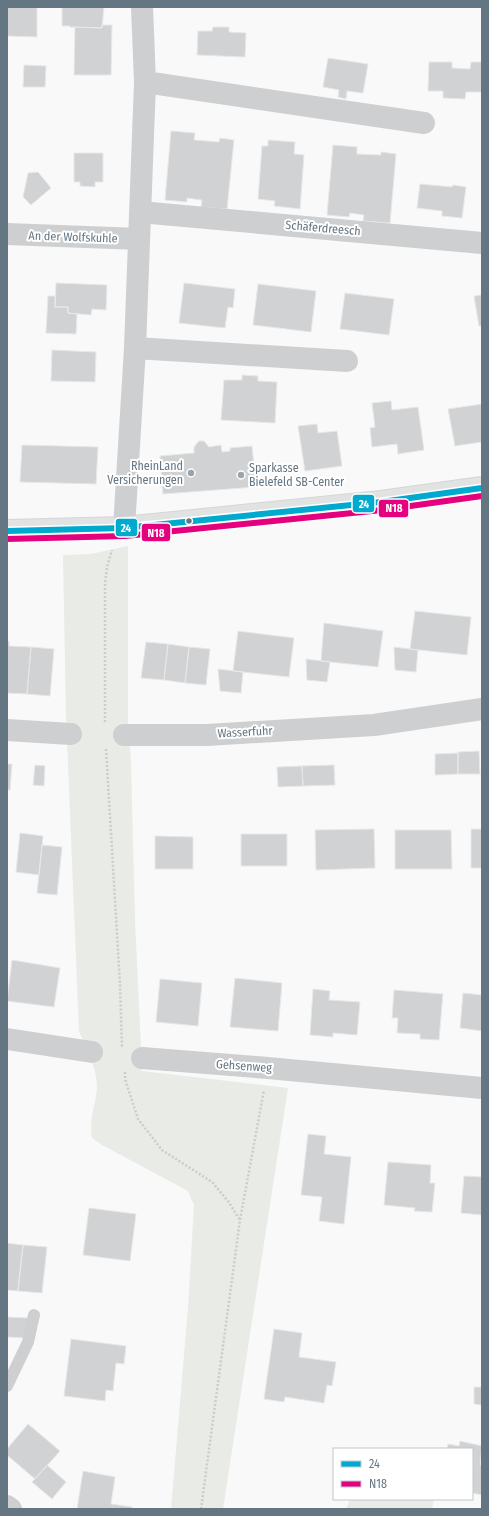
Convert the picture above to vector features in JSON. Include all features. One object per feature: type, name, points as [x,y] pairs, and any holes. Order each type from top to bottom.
[{"type":"main road","points":[[7,531],[119,536],[482,488]]},
{"type":"street","points":[[119,536],[135,348],[145,82],[142,7]]},
{"type":"street","points":[[145,82],[424,124]]},
{"type":"street","name":"Schäferdreesch","points":[[140,212],[482,243]]},
{"type":"street","name":"An der Wolfskuhle","points":[[7,234],[139,239]]},
{"type":"street","points":[[135,348],[347,361]]},
{"type":"street","name":"Wasserfuhr","points":[[114,735],[207,735],[374,725],[482,709]]},
{"type":"street","points":[[7,730],[71,734]]},
{"type":"street","points":[[7,1039],[92,1052]]},
{"type":"street","name":"Gehsenweg","points":[[132,1057],[482,1088]]},
{"type":"street","points":[[7,1506],[11,1509]]},
{"type":"lane","points":[[7,1386],[28,1342],[34,1315]]},
{"type":"path","points":[[119,536],[107,567],[105,584],[114,735],[120,984],[132,1057]]},
{"type":"path","points":[[201,1509],[240,1220],[268,1068]]},
{"type":"path","points":[[125,1071],[138,1119],[162,1150],[212,1182],[228,1201],[240,1220]]},
{"type":"shaded area","points":[[128,546],[128,720],[131,763],[135,920],[142,1071],[288,1088],[223,1509],[171,1509],[188,1308],[194,1205],[188,1191],[102,1145],[92,1138],[91,1124],[97,1085],[93,1064],[79,1031],[66,716],[63,555],[91,554]]},
{"type":"shaded area","points":[[350,1500],[434,1500],[432,1509],[346,1509]]},
{"type":"building","points":[[7,7],[37,7],[37,37],[7,36]]},
{"type":"building","points":[[62,7],[104,7],[102,28],[62,26]]},
{"type":"building","points":[[102,25],[112,25],[111,75],[74,75],[75,27],[102,28]]},
{"type":"building","points":[[213,27],[229,27],[229,32],[246,33],[245,57],[197,55],[198,31],[212,31]]},
{"type":"building","points":[[328,58],[368,64],[363,93],[347,91],[346,99],[338,97],[339,90],[323,87]]},
{"type":"building","points":[[429,62],[452,62],[452,68],[470,69],[471,62],[482,62],[482,92],[466,92],[465,99],[443,98],[443,91],[428,91]]},
{"type":"building","points":[[24,65],[46,66],[45,87],[23,87]]},
{"type":"building","points":[[171,131],[195,133],[194,140],[219,142],[220,138],[234,140],[227,209],[201,207],[202,200],[187,198],[187,202],[165,200]]},
{"type":"building","points":[[268,140],[295,142],[294,154],[304,155],[300,209],[274,206],[275,201],[258,199],[262,146],[268,146]]},
{"type":"building","points":[[333,145],[357,147],[357,154],[381,155],[381,152],[396,154],[390,223],[363,221],[364,215],[350,213],[349,217],[327,215]]},
{"type":"building","points":[[74,153],[103,153],[103,182],[95,182],[95,187],[80,186],[80,182],[74,182]]},
{"type":"building","points":[[38,172],[51,188],[31,205],[23,197],[28,173]]},
{"type":"building","points":[[420,184],[466,187],[462,218],[442,216],[442,211],[417,208]]},
{"type":"building","points":[[56,283],[107,285],[106,310],[92,309],[91,315],[68,313],[68,307],[55,307]]},
{"type":"building","points":[[184,283],[235,289],[233,308],[228,307],[225,328],[179,323]]},
{"type":"building","points":[[258,284],[316,291],[311,332],[253,325]]},
{"type":"building","points":[[345,293],[394,299],[389,335],[340,329]]},
{"type":"building","points":[[482,295],[482,326],[479,326],[474,296]]},
{"type":"building","points":[[48,296],[55,296],[55,307],[68,307],[68,313],[77,314],[76,334],[46,333]]},
{"type":"building","points":[[52,350],[96,352],[95,382],[51,381]]},
{"type":"building","points":[[242,375],[258,376],[258,381],[277,382],[275,423],[221,420],[224,380],[242,380]]},
{"type":"building","points":[[391,401],[392,410],[418,407],[424,450],[398,454],[397,444],[372,447],[370,428],[375,427],[372,403]]},
{"type":"building","points":[[482,404],[482,442],[455,446],[448,409]]},
{"type":"building","points":[[317,424],[318,433],[337,431],[342,466],[305,471],[298,426]]},
{"type":"building","points":[[199,441],[204,441],[209,447],[221,445],[222,452],[230,451],[230,448],[252,446],[256,487],[163,494],[160,456],[194,453],[194,447]]},
{"type":"building","points":[[22,445],[98,447],[96,484],[20,482]]},
{"type":"building","points":[[415,611],[471,617],[467,655],[410,649]]},
{"type":"building","points":[[324,623],[383,631],[378,667],[321,661]]},
{"type":"building","points":[[238,631],[294,638],[289,677],[233,671]]},
{"type":"building","points":[[7,641],[9,641],[9,646],[31,647],[27,694],[7,693]]},
{"type":"building","points":[[146,642],[168,644],[164,680],[141,678]]},
{"type":"building","points":[[168,644],[189,647],[185,683],[164,680]]},
{"type":"building","points":[[31,647],[54,649],[50,696],[27,694]]},
{"type":"building","points":[[189,647],[210,649],[206,685],[185,683]]},
{"type":"building","points":[[394,647],[418,650],[416,672],[395,670]]},
{"type":"building","points":[[306,659],[330,662],[327,682],[307,680]]},
{"type":"building","points":[[218,669],[243,672],[241,693],[220,691]]},
{"type":"building","points":[[479,751],[480,774],[458,774],[458,752]]},
{"type":"building","points":[[458,753],[458,774],[435,775],[435,754]]},
{"type":"building","points":[[7,764],[12,764],[10,790],[7,790]]},
{"type":"building","points":[[35,765],[45,766],[44,786],[33,785]]},
{"type":"building","points":[[334,765],[335,785],[303,786],[302,766]]},
{"type":"building","points":[[302,766],[303,786],[278,787],[277,767]]},
{"type":"building","points":[[374,829],[375,868],[316,870],[315,830]]},
{"type":"building","points":[[471,829],[482,829],[482,868],[471,868]]},
{"type":"building","points":[[395,830],[451,830],[452,869],[395,869]]},
{"type":"building","points":[[20,833],[43,836],[39,875],[16,872]]},
{"type":"building","points":[[241,834],[287,834],[287,866],[241,866]]},
{"type":"building","points":[[155,836],[193,837],[193,869],[155,869]]},
{"type":"building","points":[[42,845],[62,847],[57,895],[37,893]]},
{"type":"building","points":[[12,960],[60,968],[54,1007],[7,1001]]},
{"type":"building","points":[[235,978],[282,983],[278,1031],[230,1027]]},
{"type":"building","points":[[160,979],[202,983],[198,1026],[156,1022]]},
{"type":"building","points":[[313,989],[330,991],[329,1000],[360,1002],[357,1035],[333,1033],[333,1037],[310,1035]]},
{"type":"building","points":[[394,990],[443,994],[439,1040],[420,1039],[420,1034],[397,1033],[398,1018],[392,1018]]},
{"type":"building","points":[[463,993],[482,995],[482,1031],[460,1028]]},
{"type":"building","points":[[308,1134],[326,1136],[324,1154],[351,1157],[344,1224],[319,1221],[322,1197],[301,1195]]},
{"type":"building","points":[[388,1162],[431,1165],[430,1183],[435,1183],[432,1212],[414,1211],[415,1208],[384,1205]]},
{"type":"building","points":[[464,1176],[482,1177],[482,1215],[461,1213]]},
{"type":"building","points":[[89,1208],[136,1214],[130,1261],[83,1255]]},
{"type":"building","points":[[7,1243],[23,1245],[18,1291],[7,1290]]},
{"type":"building","points":[[23,1245],[47,1247],[42,1293],[18,1291]]},
{"type":"building","points":[[7,1317],[28,1318],[26,1338],[7,1337]]},
{"type":"building","points":[[274,1329],[302,1333],[299,1357],[336,1362],[332,1386],[327,1385],[324,1403],[285,1397],[284,1402],[264,1399]]},
{"type":"building","points":[[71,1339],[126,1346],[124,1364],[116,1363],[113,1391],[106,1390],[105,1401],[64,1396]]},
{"type":"building","points":[[474,1387],[482,1387],[482,1405],[474,1404]]},
{"type":"building","points":[[28,1424],[60,1451],[35,1479],[7,1455],[7,1449]]},
{"type":"building","points":[[460,1441],[482,1446],[480,1465],[482,1465],[482,1495],[473,1493],[473,1448],[447,1448],[448,1444],[459,1446]]},
{"type":"building","points":[[47,1465],[66,1482],[52,1499],[32,1482]]},
{"type":"building","points":[[83,1471],[115,1477],[111,1504],[132,1507],[132,1509],[77,1509]]},
{"type":"transit line","name":"24","points":[[7,531],[124,528],[381,502],[482,488]]},
{"type":"transit line","name":"N18","points":[[7,539],[125,536],[382,510],[482,496]]},
{"type":"place","name":"RheinLand Versicherungen","points":[[191,473]]},
{"type":"place","name":"Sparkasse Bielefeld SB-Center","points":[[241,475]]}]
